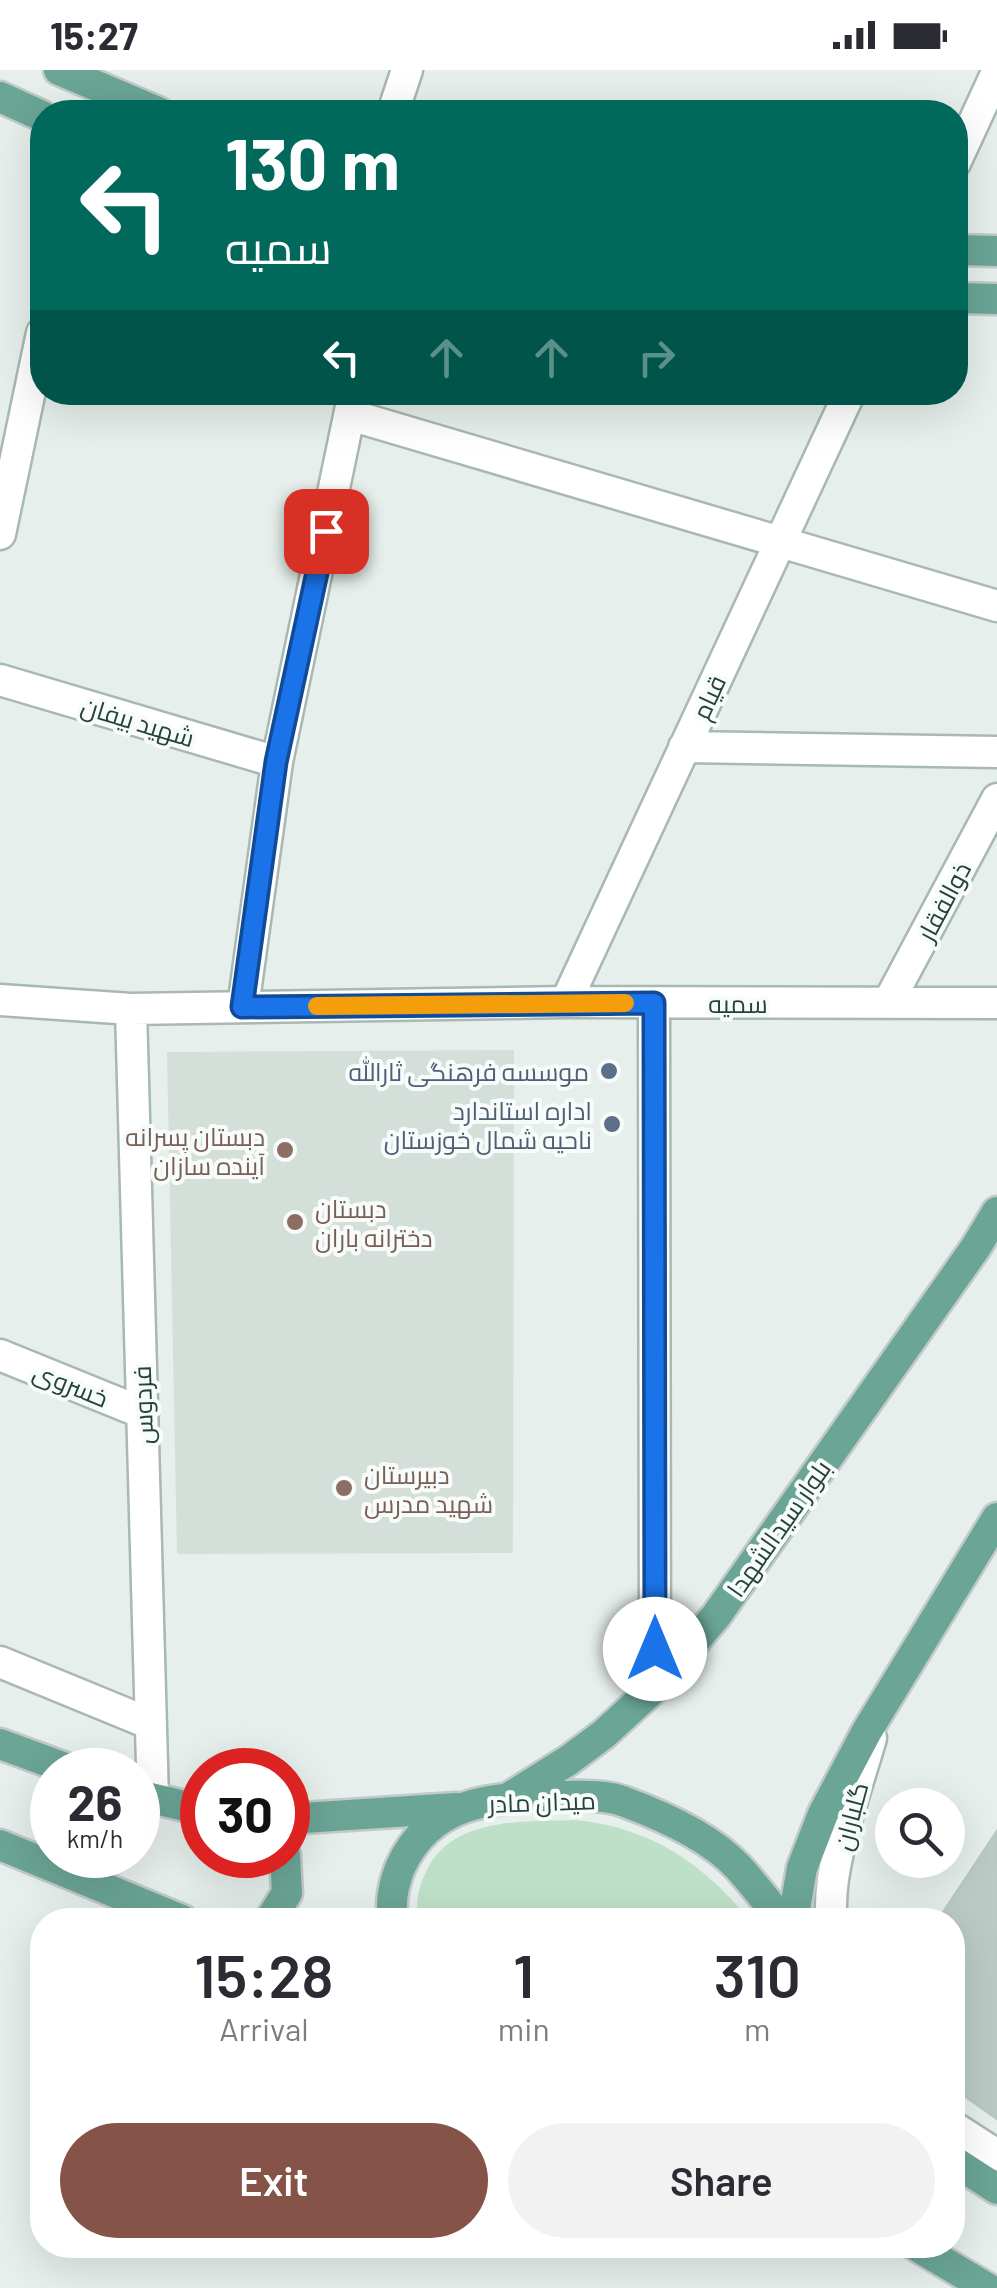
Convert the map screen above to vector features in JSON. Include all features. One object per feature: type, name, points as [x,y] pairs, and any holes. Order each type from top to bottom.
[{"type":"main road","points":[[59,70],[96,78],[136,100]]},
{"type":"main road","points":[[0,97],[30,111]]},
{"type":"main road","points":[[968,250],[997,250]]},
{"type":"main road","points":[[968,298],[997,299]]},
{"type":"main road","name":"بلوار سیدالشهدا","points":[[510,1798],[570,1760],[655,1687],[716,1616],[987,1253],[997,1212]]},
{"type":"main road","points":[[795,1908],[802,1868],[823,1814],[878,1712],[997,1518]]},
{"type":"main road","points":[[0,1744],[30,1755]]},
{"type":"main road","name":"میدان مادر","points":[[394,1908],[395,1880],[408,1850],[430,1824],[459,1808],[510,1798],[578,1796],[621,1800],[693,1834],[735,1864],[772,1908]]},
{"type":"main road","points":[[310,1818],[459,1808]]},
{"type":"main road","points":[[0,1845],[153,1908]]},
{"type":"main road","points":[[278,1908],[287,1893],[288,1878]]},
{"type":"main road","points":[[965,2168],[997,2189]]},
{"type":"main road","points":[[937,2258],[988,2288]]},
{"type":"street","points":[[397,100],[406,70]]},
{"type":"street","points":[[968,135],[997,72]]},
{"type":"street","points":[[0,534],[30,391]]},
{"type":"street","points":[[242,1007],[276,762],[352,405]]},
{"type":"street","points":[[355,405],[997,606]]},
{"type":"street","name":"قیام","points":[[566,1002],[844,405]]},
{"type":"street","name":"شهید بیفان","points":[[0,680],[276,762]]},
{"type":"street","points":[[684,747],[997,752]]},
{"type":"street","name":"ذوالفقار","points":[[888,1003],[997,799]]},
{"type":"street","name":"سمیه","points":[[0,1000],[131,1009],[566,1002],[997,1003]]},
{"type":"street","points":[[654,1003],[655,1687]]},
{"type":"street","name":"فردوس","points":[[131,1009],[148,1748]]},
{"type":"street","name":"خسروی","points":[[0,1354],[143,1413]]},
{"type":"street","points":[[0,1662],[150,1724]]},
{"type":"street","name":"گلباران","points":[[831,1908],[843,1838],[878,1712]]},
{"type":"street","points":[[965,2134],[997,2155]]},
{"type":"shaded area","points":[[514,1050],[513,1553],[177,1554],[167,1052]]},
{"type":"green space","points":[[577,1820],[652,1840],[694,1865],[740,1908],[418,1908],[423,1880],[436,1855],[452,1841],[490,1826]]},
{"type":"building","points":[[997,1831],[997,2119],[965,2096],[965,1908],[946,1908]]},
{"type":"building","points":[[997,1831],[997,2119],[965,2096],[965,1908],[946,1908]]},
{"type":"building","points":[[997,1831],[997,2119],[965,2096],[965,1908],[946,1908]]},
{"type":"building","points":[[997,1831],[997,2119],[965,2096],[965,1908],[946,1908]]},
{"type":"building","points":[[997,1831],[997,2119],[965,2096],[965,1908],[946,1908]]},
{"type":"slow traffic","points":[[317,1006],[625,1003]]},
{"type":"place","name":"موسسه فرهنگی ثارالله","points":[[609,1071]]},
{"type":"place","name":"اداره استاندارد ناحیه شمال خوزستان","points":[[612,1124]]},
{"type":"place","name":"دبستان پسرانه آینده سازان","points":[[285,1150]]},
{"type":"place","name":"دبستان دخترانه باران","points":[[295,1222]]},
{"type":"place","name":"دبیرستان شهید مدرس","points":[[344,1488]]},
{"type":"route","points":[[326,531],[276,762],[242,1007],[654,1003],[655,1649]]}]
